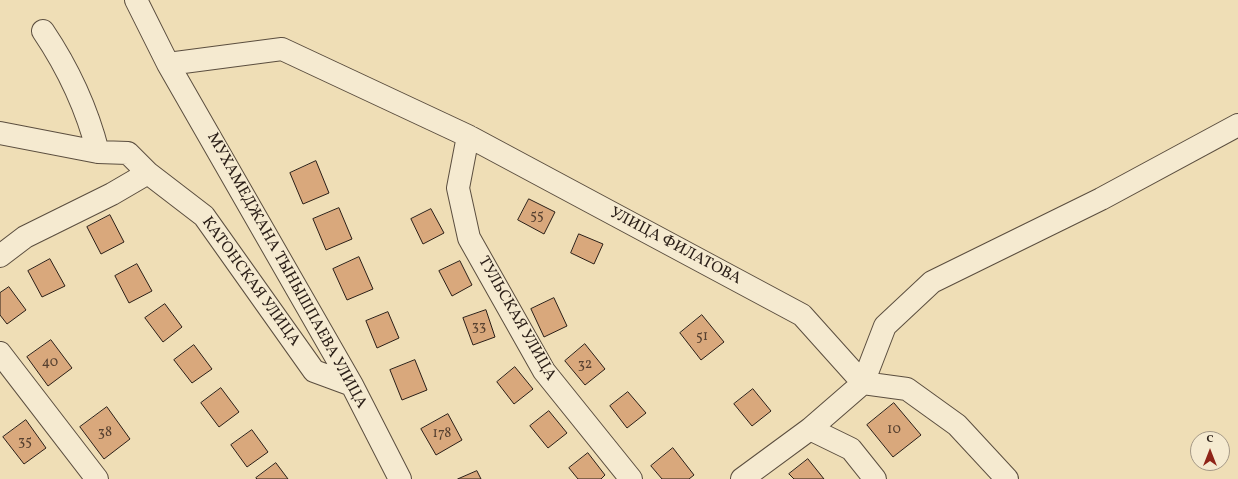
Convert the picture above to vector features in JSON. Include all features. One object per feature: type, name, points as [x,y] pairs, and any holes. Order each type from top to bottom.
[{"type":"street","name":"МУХАМЕДЖАНА ТЫНЫШПАЕВА УЛИЦА","points":[[136,0],[168,64],[352,385],[400,479]]},
{"type":"street","points":[[43,31],[76,89],[91,124],[98,152]]},
{"type":"street","name":"УЛИЦА ФИЛАТОВА","points":[[168,64],[282,49],[468,136],[802,315],[863,383]]},
{"type":"street","points":[[742,479],[810,429],[863,383],[885,326],[932,282],[1101,199],[1238,125]]},
{"type":"street","name":"КАТОНСКАЯ УЛИЦА","points":[[0,133],[98,152],[128,154],[148,173],[204,216],[314,371],[352,385]]},
{"type":"street","name":"ТУЛЬСКАЯ УЛИЦА","points":[[468,136],[458,188],[469,238],[544,371],[631,479]]},
{"type":"street","points":[[0,256],[25,237],[112,194],[148,173]]},
{"type":"street","points":[[0,353],[96,479]]},
{"type":"street","points":[[863,383],[908,389],[957,425],[1007,479]]},
{"type":"street","points":[[810,429],[851,449],[875,479]]},
{"type":"building","points":[[316,161],[329,193],[303,204],[290,173]]},
{"type":"building","points":[[529,199],[555,212],[544,234],[518,220]]},
{"type":"building","points":[[339,208],[352,239],[326,250],[313,219]]},
{"type":"building","points":[[431,209],[444,233],[423,244],[411,219]]},
{"type":"building","points":[[110,215],[124,242],[101,254],[87,227]]},
{"type":"building","points":[[579,234],[603,244],[594,264],[571,253]]},
{"type":"building","points":[[359,257],[373,289],[347,300],[333,269]]},
{"type":"building","points":[[50,259],[65,286],[42,297],[28,271]]},
{"type":"building","points":[[460,261],[472,285],[452,296],[439,271]]},
{"type":"building","points":[[137,264],[152,291],[129,303],[115,276]]},
{"type":"building","points":[[9,287],[26,310],[7,324],[0,315],[0,293]]},
{"type":"building","points":[[554,298],[567,326],[544,337],[531,309]]},
{"type":"building","points":[[165,304],[182,327],[163,342],[145,318]]},
{"type":"building","points":[[486,310],[495,337],[473,345],[463,318]]},
{"type":"building","points":[[388,312],[399,338],[377,348],[366,321]]},
{"type":"building","points":[[702,315],[724,342],[701,360],[680,333]]},
{"type":"building","points":[[51,340],[72,368],[48,386],[27,357]]},
{"type":"building","points":[[585,344],[605,369],[585,385],[565,361]]},
{"type":"building","points":[[194,345],[212,369],[192,383],[174,360]]},
{"type":"building","points":[[415,360],[427,390],[402,400],[390,370]]},
{"type":"building","points":[[515,367],[533,389],[514,404],[497,382]]},
{"type":"building","points":[[221,388],[239,412],[219,427],[201,403]]},
{"type":"building","points":[[753,389],[771,411],[752,426],[734,404]]},
{"type":"building","points":[[628,392],[646,413],[627,428],[610,406]]},
{"type":"building","points":[[894,403],[921,435],[893,457],[867,425]]},
{"type":"building","points":[[107,407],[130,439],[104,459],[80,427]]},
{"type":"building","points":[[549,411],[567,433],[548,448],[530,426]]},
{"type":"building","points":[[448,414],[462,440],[436,455],[421,429]]},
{"type":"building","points":[[26,420],[46,448],[24,464],[3,437]]},
{"type":"building","points":[[252,430],[268,452],[247,467],[231,445]]},
{"type":"building","points":[[673,448],[694,475],[689,479],[662,479],[651,466]]},
{"type":"building","points":[[588,453],[605,475],[601,479],[578,479],[569,468]]},
{"type":"building","points":[[808,459],[824,479],[794,479],[789,474]]},
{"type":"building","points":[[276,463],[288,479],[256,478]]},
{"type":"building","points":[[477,471],[481,479],[458,479]]}]
